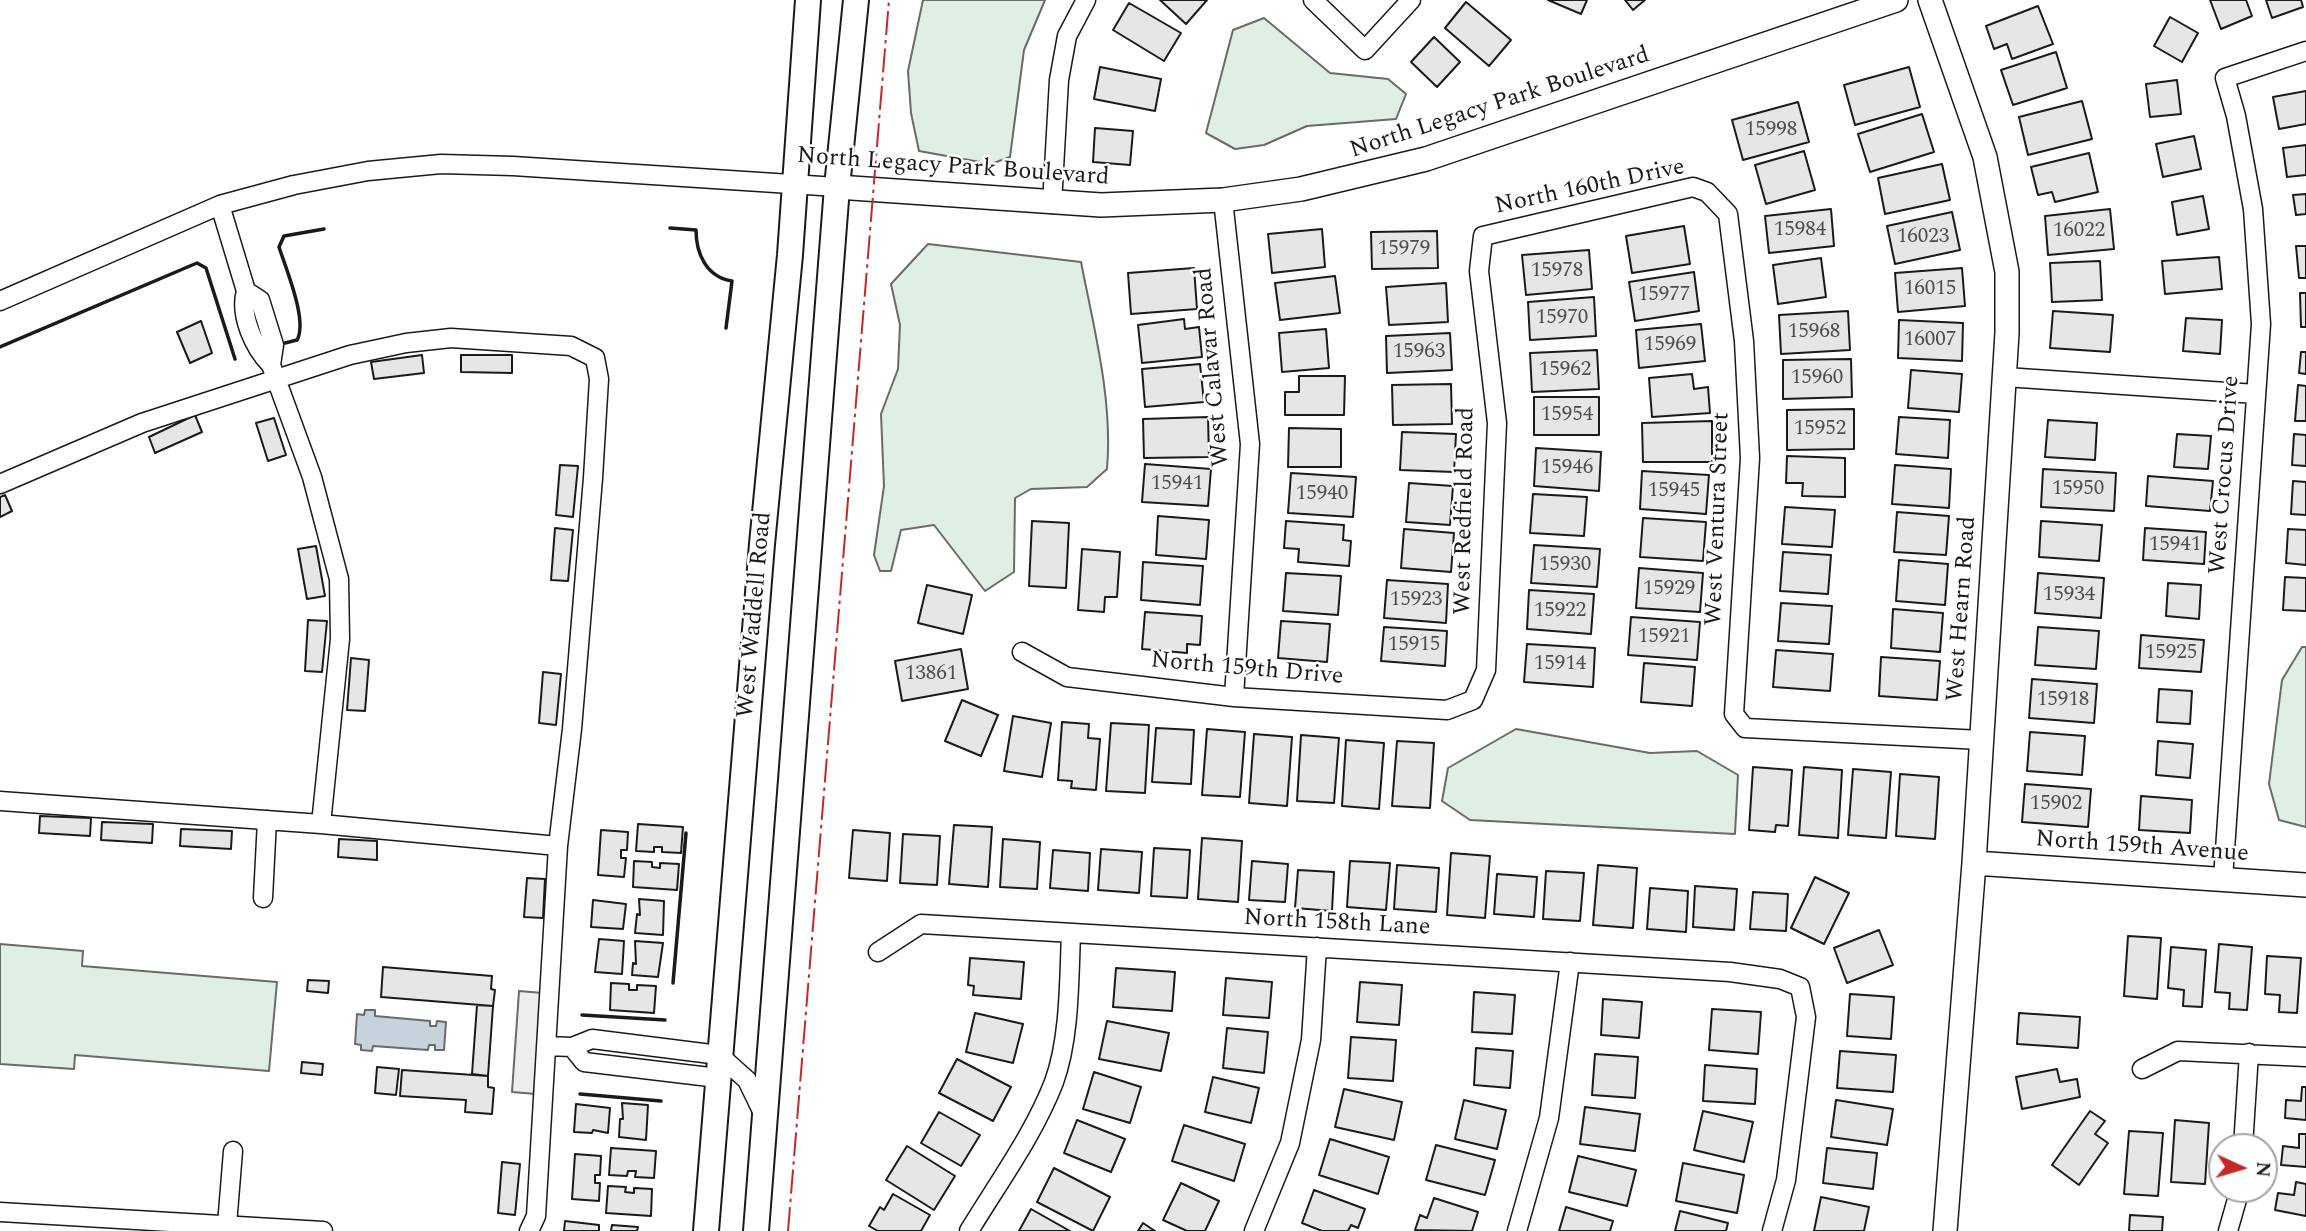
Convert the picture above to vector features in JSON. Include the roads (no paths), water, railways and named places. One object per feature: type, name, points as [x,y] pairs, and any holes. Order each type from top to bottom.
[{"type":"main road","name":"West Waddell Road","points":[[706,1231],[760,558],[790,255],[808,0]]},
{"type":"main road","name":"West Waddell Road","points":[[756,1231],[837,187],[856,0]]},
{"type":"street","points":[[1052,204],[1058,92],[1065,47],[1067,36],[1086,0]]},
{"type":"street","points":[[1313,0],[1365,50],[1411,0]]},
{"type":"street","name":"North Legacy Park Boulevard","points":[[0,301],[220,205],[294,185],[355,173],[441,164],[793,184],[1052,204],[1223,200],[1313,187],[1426,159],[1896,0]]},
{"type":"street","name":"West Hearn Road","points":[[1930,0],[1985,158],[2007,272],[2004,377],[1974,863],[1945,1231]]},
{"type":"street","name":"West Crocus Drive","points":[[2223,879],[2260,324],[2253,209],[2236,116],[2225,78],[2306,51]]},
{"type":"street","name":"North 160th Drive","points":[[1483,236],[1693,187],[1707,192]]},
{"type":"street","name":"West Ventura Street","points":[[1707,192],[1727,214],[1744,341],[1751,458],[1734,713],[1745,728],[1981,740]]},
{"type":"street","name":"West Calavar Road","points":[[1223,200],[1250,444],[1234,697]]},
{"type":"street","points":[[220,205],[246,291],[260,300],[260,330],[274,345],[274,373],[313,477],[339,579],[340,639],[321,824]]},
{"type":"street","name":"West Redfield Road","points":[[1473,700],[1486,670],[1497,423],[1479,271],[1483,236]]},
{"type":"street","points":[[0,484],[142,423],[274,373],[406,343],[451,338],[571,346],[595,358],[599,379],[593,478],[572,729],[558,846],[536,1216],[529,1231]]},
{"type":"street","points":[[2004,377],[2256,394]]},
{"type":"street","name":"North 159th Drive","points":[[1022,652],[1067,677],[1234,697],[1447,710],[1473,700]]},
{"type":"street","points":[[0,801],[321,824],[558,846]]},
{"type":"street","points":[[262,898],[267,820]]},
{"type":"street","name":"North 159th Avenue","points":[[1974,863],[2306,884]]},
{"type":"street","name":"North 158th Lane","points":[[877,953],[921,924],[1730,972],[1780,979],[1800,987],[1806,1017],[1786,1180],[1772,1231]]},
{"type":"street","points":[[969,1231],[1034,1123],[1054,1080],[1068,1010],[1071,933]]},
{"type":"street","points":[[1254,1231],[1290,1143],[1311,1040],[1317,947]]},
{"type":"street","points":[[1517,1231],[1549,1118],[1570,962]]},
{"type":"street","points":[[546,1046],[572,1047],[592,1039],[718,1067],[747,1080],[765,1117]]},
{"type":"street","points":[[572,1047],[584,1062],[718,1067]]},
{"type":"street","points":[[2142,1069],[2178,1051],[2306,1057]]},
{"type":"street","points":[[2244,1133],[2249,1053]]},
{"type":"street","points":[[228,1225],[233,1151]]},
{"type":"street","points":[[2228,1231],[2236,1203]]},
{"type":"street","points":[[0,1212],[323,1231]]}]
